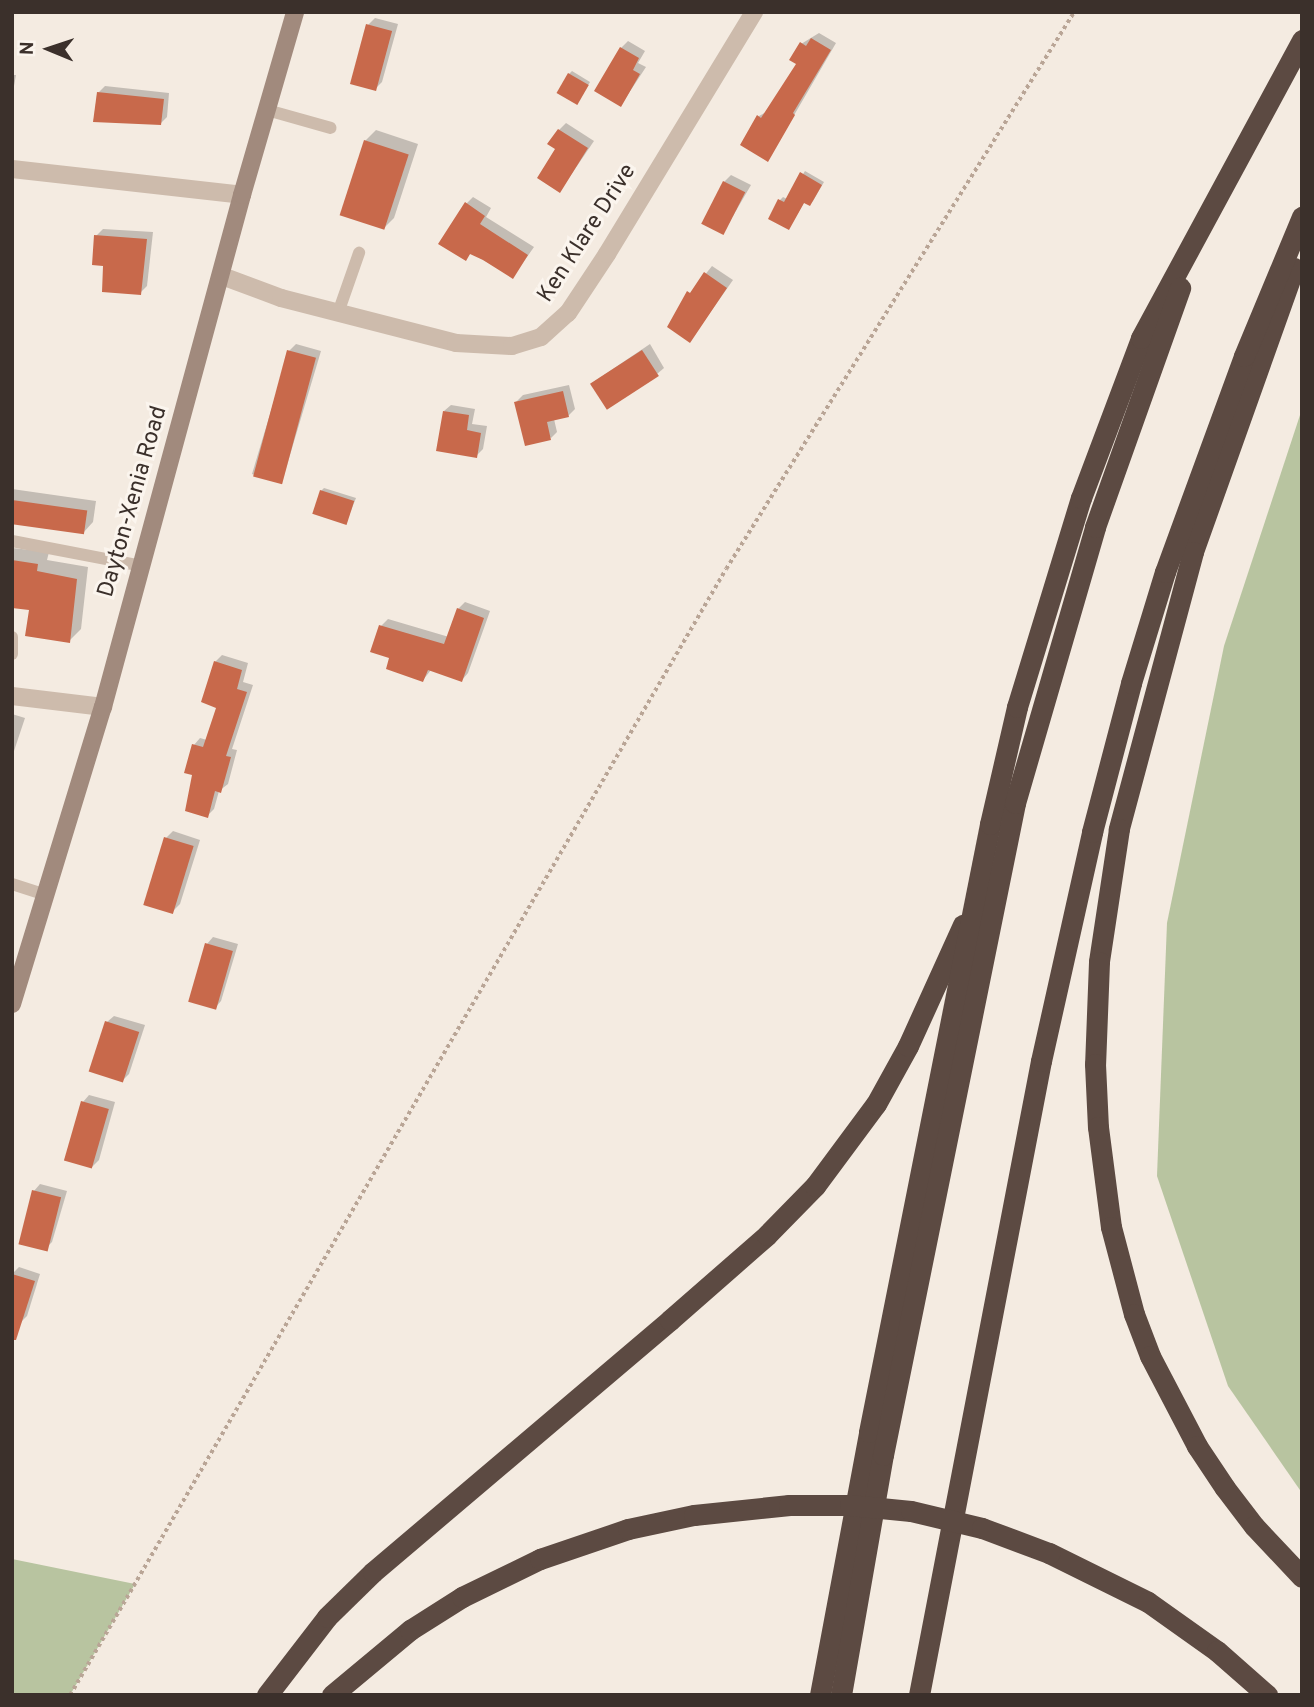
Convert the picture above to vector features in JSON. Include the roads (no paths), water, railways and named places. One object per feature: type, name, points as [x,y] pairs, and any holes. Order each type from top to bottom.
[{"type":"highway","points":[[820,1695],[975,901],[1017,707],[1082,498],[1141,338],[1302,40]]},
{"type":"highway","points":[[841,1695],[883,1455],[1015,803],[1095,527],[1140,395],[1180,288],[1251,134]]},
{"type":"highway","points":[[919,1695],[1041,1061],[1092,832],[1131,683],[1173,548],[1239,368],[1302,217]]},
{"type":"highway","points":[[1302,246],[1193,552],[1137,755],[1119,829],[1104,911],[1095,1016],[1095,1064],[1098,1127],[1111,1227],[1121,1271],[1150,1356],[1197,1446],[1225,1488],[1254,1526],[1302,1577]]},
{"type":"highway","points":[[267,1695],[312,1635],[373,1572],[670,1320],[767,1235],[815,1186],[876,1104],[908,1046],[975,901]]},
{"type":"highway","points":[[332,1695],[410,1630],[462,1597],[540,1559],[628,1529],[694,1515],[789,1505],[850,1505],[911,1511],[982,1528],[1049,1553],[1120,1586],[1157,1608],[1217,1651],[1267,1695]]},
{"type":"main road","name":"Dayton-Xenia Road","points":[[12,1004],[103,707],[242,195],[295,12]]},
{"type":"street","name":"Ken Klare Drive","points":[[222,276],[281,298],[456,343],[512,346],[541,337],[568,313],[607,254],[754,12]]},
{"type":"street","points":[[12,169],[242,195]]},
{"type":"street","points":[[12,696],[103,707]]},
{"type":"lane","points":[[267,110],[331,128]]},
{"type":"lane","points":[[338,313],[359,253]]},
{"type":"lane","points":[[12,541],[142,566]]},
{"type":"lane","points":[[12,637],[12,654]]},
{"type":"lane","points":[[12,884],[45,895]]}]
